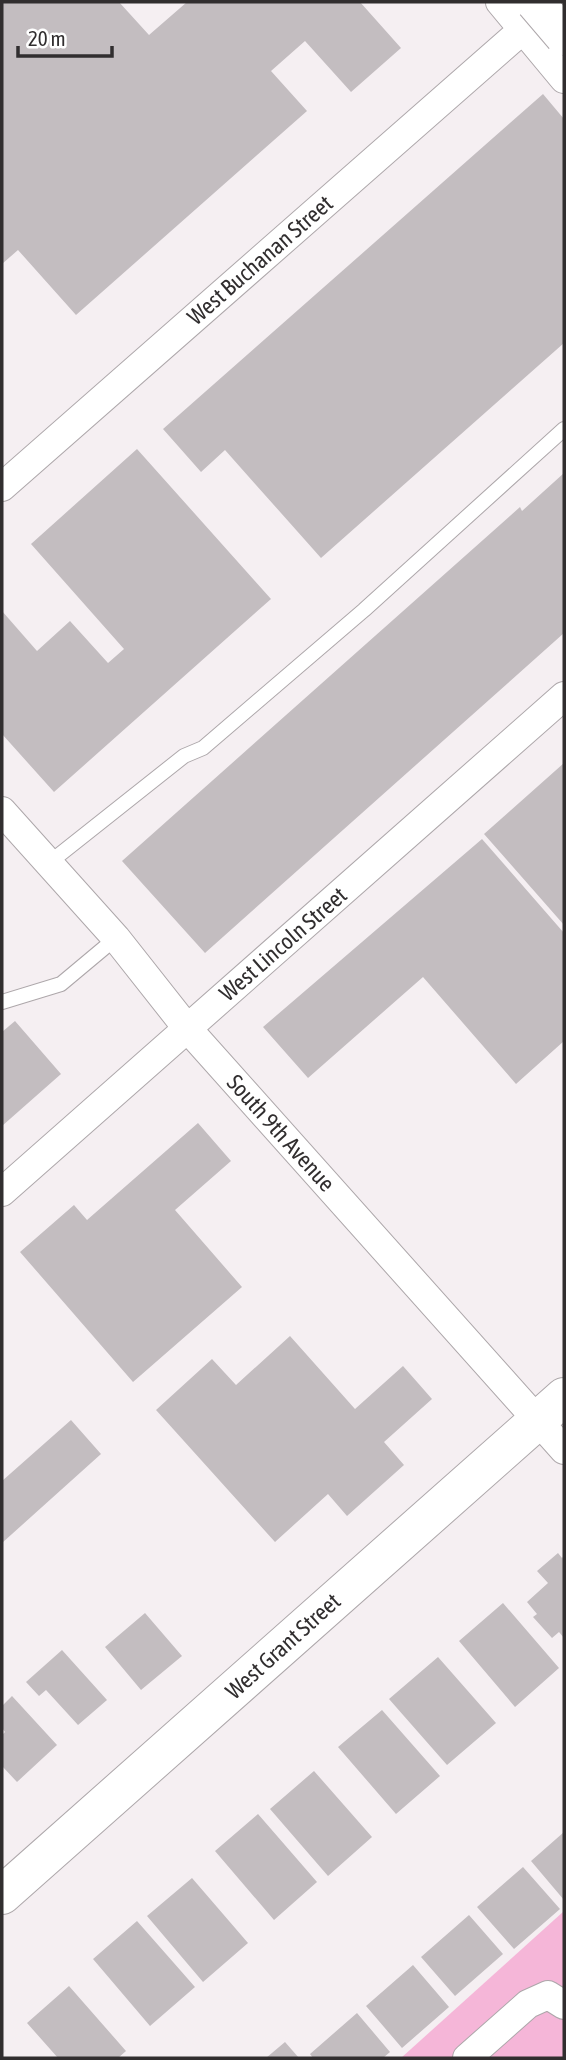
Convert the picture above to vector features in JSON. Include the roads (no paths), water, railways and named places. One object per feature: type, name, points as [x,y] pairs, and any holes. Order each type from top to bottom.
[{"type":"main road","points":[[527,17],[564,36]]},
{"type":"main road","name":"West Grant Street","points":[[2,1895],[551,1408]]},
{"type":"street","points":[[500,2],[564,79]]},
{"type":"street","name":"West Buchanan Street","points":[[2,487],[527,17]]},
{"type":"street","name":"West Lincoln Street","points":[[2,1192],[564,696]]},
{"type":"street","name":"South 9th Avenue","points":[[2,811],[116,938],[187,1028],[551,1408],[564,1450]]},
{"type":"street","points":[[467,2058],[528,2004],[548,1995],[564,2005]]},
{"type":"lane","points":[[49,863],[184,756],[203,748],[364,610],[564,429]]},
{"type":"lane","points":[[2,1002],[61,984],[116,938]]}]
